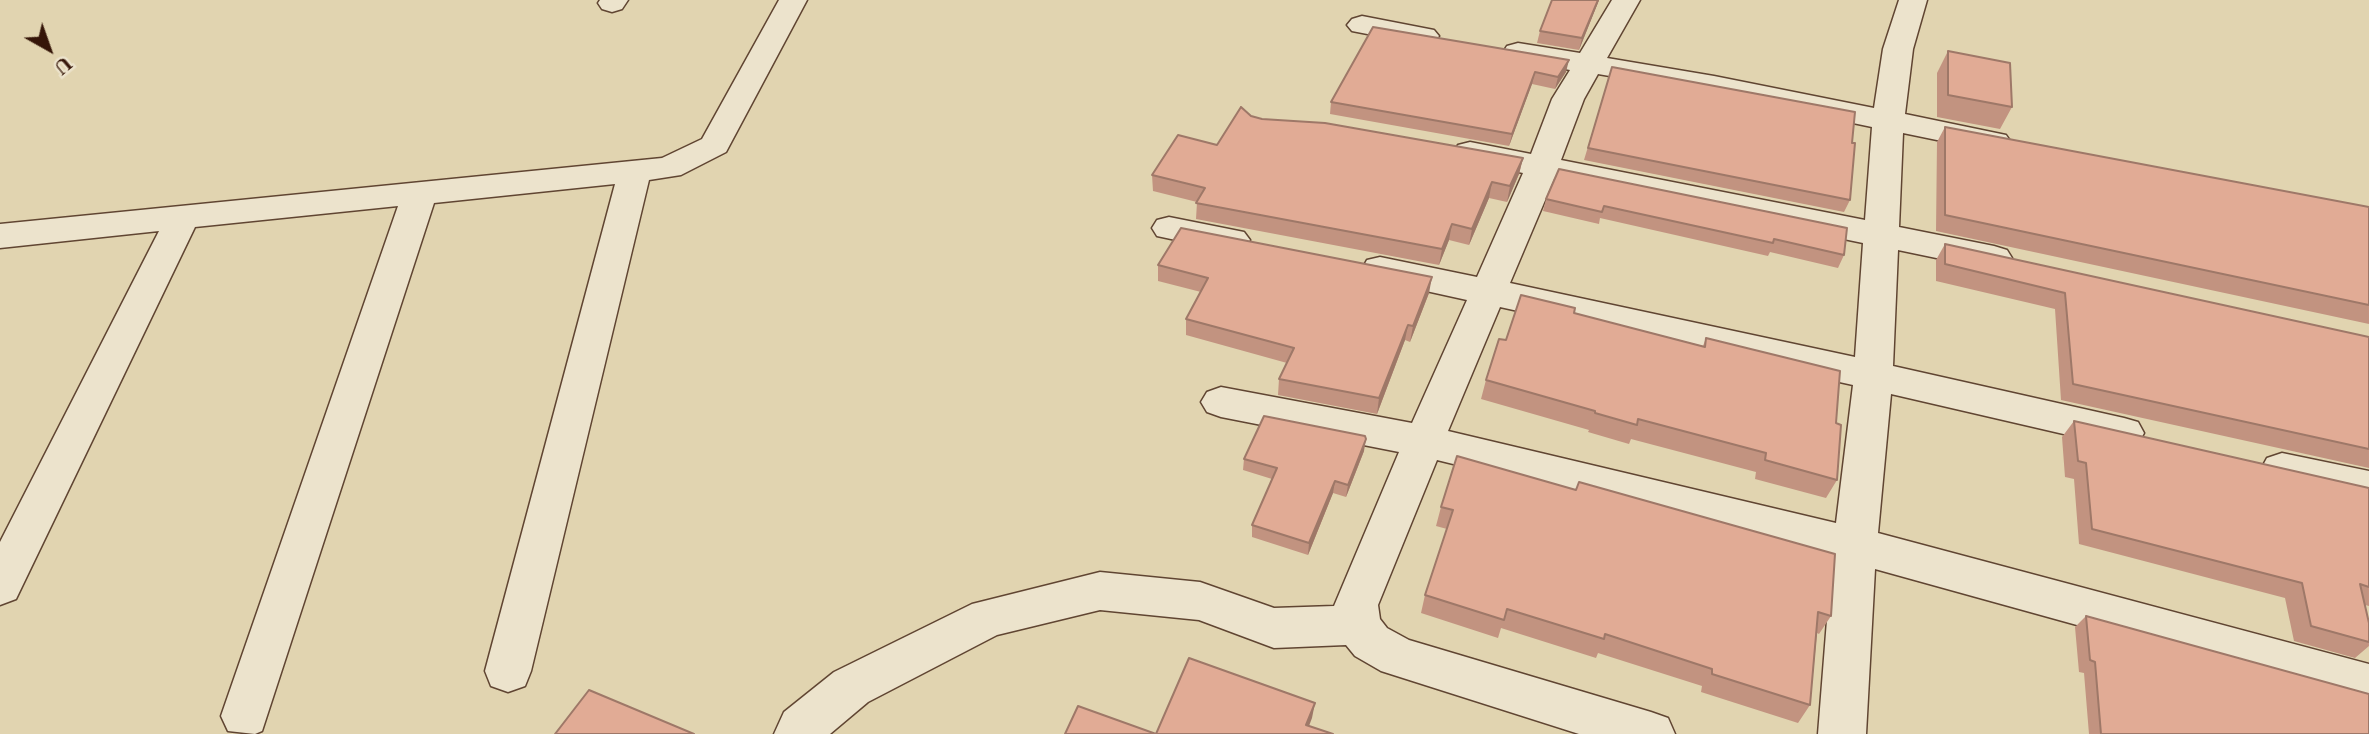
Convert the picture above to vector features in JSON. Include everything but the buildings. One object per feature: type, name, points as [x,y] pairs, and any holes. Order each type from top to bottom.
[{"type":"street","points":[[0,236],[669,168],[715,145],[793,0]]},
{"type":"street","points":[[1626,0],[1587,64],[1560,118],[1543,165],[1423,441],[1356,605],[1358,625],[1371,642],[1397,657],[1651,734]]},
{"type":"street","points":[[1842,734],[1855,545],[1873,377],[1888,121],[1898,49],[1913,0]]},
{"type":"street","points":[[1362,25],[1454,41]]},
{"type":"street","points":[[1494,48],[1714,85],[2018,146]]},
{"type":"street","points":[[1439,146],[1883,234],[2020,264]]},
{"type":"street","points":[[508,671],[635,171]]},
{"type":"street","points":[[245,716],[420,193]]},
{"type":"street","points":[[0,586],[183,217]]},
{"type":"street","points":[[1169,228],[1261,246]]},
{"type":"street","points":[[1340,261],[1489,290],[2163,442]]},
{"type":"street","points":[[1221,402],[1423,441],[1855,545],[2369,685]]},
{"type":"street","points":[[2253,462],[2369,488]]},
{"type":"street","points":[[798,734],[801,728],[851,687],[988,618],[1100,591],[1200,600],[1274,628],[1358,625]]}]
